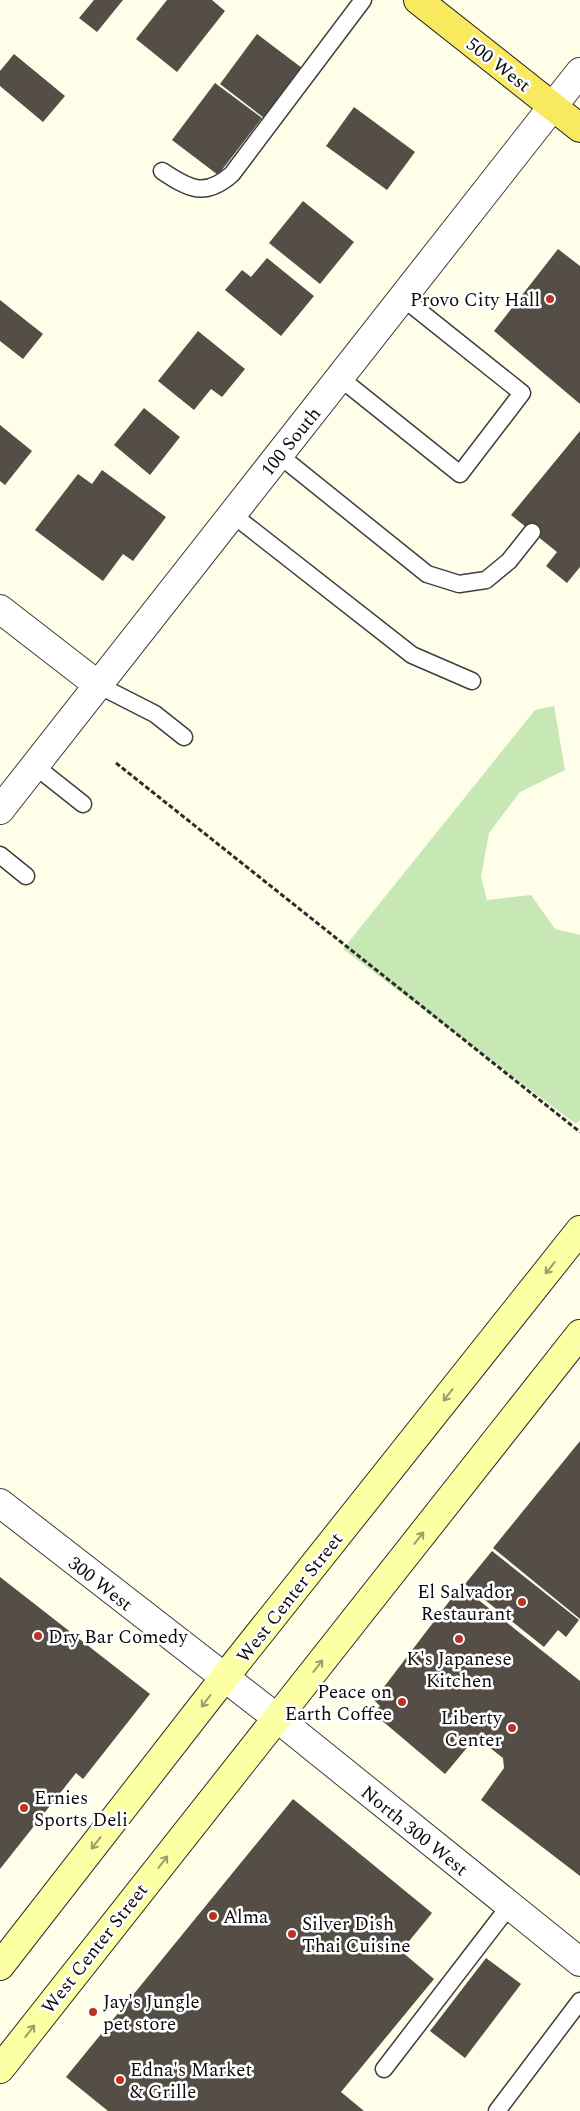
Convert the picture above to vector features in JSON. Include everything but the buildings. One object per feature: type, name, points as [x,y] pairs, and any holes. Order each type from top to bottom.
[{"type":"main road","name":"500 West","points":[[418,0],[580,128]]},
{"type":"main road","name":"West Center Street","points":[[0,1966],[224,1678],[580,1230]]},
{"type":"main road","name":"West Center Street","points":[[0,2069],[580,1334]]},
{"type":"street","name":"100 South","points":[[0,810],[580,72]]},
{"type":"street","points":[[0,609],[98,685]]},
{"type":"street","name":"300 West","points":[[0,1503],[250,1698]]},
{"type":"street","name":"North 300 West","points":[[250,1698],[580,1962]]},
{"type":"lane","points":[[162,171],[188,187],[197,189],[214,187],[223,182],[232,174],[363,0]]},
{"type":"lane","points":[[340,378],[460,474],[522,393],[403,298]]},
{"type":"lane","points":[[279,455],[427,574],[460,584],[486,580],[509,561],[532,532]]},
{"type":"lane","points":[[232,514],[412,655],[472,681]]},
{"type":"lane","points":[[98,685],[155,714],[184,737]]},
{"type":"lane","points":[[35,766],[83,804]]},
{"type":"lane","points":[[0,855],[26,876]]},
{"type":"lane","points":[[384,2069],[510,1905]]},
{"type":"lane","points":[[497,2111],[580,2001]]},
{"type":"path","points":[[116,763],[580,1132]]},
{"type":"green space","points":[[554,706],[565,770],[520,792],[489,833],[481,877],[487,900],[531,895],[555,929],[580,935],[580,1120],[576,1124],[343,949],[535,710]]},
{"type":"place","name":"Provo City Hall","points":[[550,299]]},
{"type":"place","name":"El Salvador Restaurant","points":[[522,1602]]},
{"type":"place","name":"Dry Bar Comedy","points":[[38,1636]]},
{"type":"place","name":"K's Japanese Kitchen","points":[[459,1639]]},
{"type":"place","name":"Peace on Earth Coffee","points":[[402,1702]]},
{"type":"place","name":"Liberty Center","points":[[512,1728]]},
{"type":"place","name":"Ernies Sports Deli","points":[[24,1808]]},
{"type":"place","name":"Alma","points":[[213,1916]]},
{"type":"place","name":"Silver Dish Thai Cuisine","points":[[292,1934]]},
{"type":"place","name":"Jay's Jungle pet store","points":[[93,2012]]},
{"type":"place","name":"Edna's Market & Grille","points":[[120,2080]]}]
